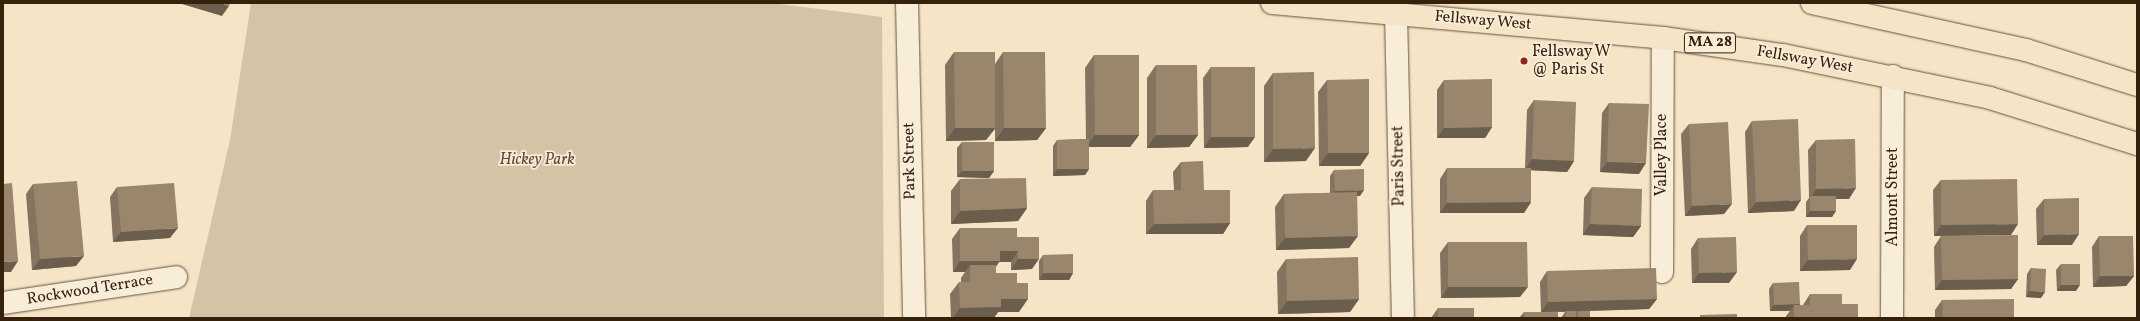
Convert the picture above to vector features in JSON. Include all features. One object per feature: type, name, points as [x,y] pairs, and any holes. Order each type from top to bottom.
[{"type":"main road","name":"Fellsway West","points":[[1272,3],[1663,38],[1775,54],[1893,76],[1990,98],[2137,144]]},
{"type":"main road","points":[[1812,3],[2026,50],[2137,85]]},
{"type":"street","name":"Park Street","points":[[907,3],[914,318]]},
{"type":"street","name":"Paris Street","points":[[1396,13],[1403,318]]},
{"type":"street","name":"Valley Place","points":[[1662,272],[1663,38]]},
{"type":"street","name":"Almont Street","points":[[1892,318],[1893,76]]},
{"type":"street","name":"Rockwood Terrace","points":[[3,303],[176,277]]},
{"type":"green space","name":"Hickey Park","points":[[251,3],[772,3],[882,17],[884,318],[189,318],[230,140]]},
{"type":"building","points":[[220,3],[230,3],[229,6]]},
{"type":"building","points":[[954,52],[995,52],[995,128],[955,128]]},
{"type":"building","points":[[1003,52],[1045,52],[1046,128],[1004,128]]},
{"type":"building","points":[[1094,55],[1139,55],[1139,135],[1095,135]]},
{"type":"building","points":[[1156,65],[1197,65],[1198,135],[1156,135]]},
{"type":"building","points":[[1211,67],[1255,67],[1255,137],[1211,137]]},
{"type":"building","points":[[1314,72],[1315,148],[1273,149],[1273,73]]},
{"type":"building","points":[[1369,79],[1369,153],[1328,153],[1327,80]]},
{"type":"building","points":[[1492,79],[1492,127],[1444,128],[1444,80]]},
{"type":"building","points":[[1534,100],[1576,102],[1574,161],[1532,159]]},
{"type":"building","points":[[1609,103],[1649,104],[1646,163],[1607,162]]},
{"type":"building","points":[[1798,119],[1801,200],[1756,202],[1752,121]]},
{"type":"building","points":[[1728,122],[1732,204],[1692,206],[1689,124]]},
{"type":"building","points":[[1089,139],[1089,169],[1057,169],[1057,140]]},
{"type":"building","points":[[1855,139],[1856,188],[1816,189],[1816,140]]},
{"type":"building","points":[[962,142],[994,142],[994,171],[962,171]]},
{"type":"building","points":[[1203,161],[1204,190],[1230,190],[1230,223],[1154,224],[1153,190],[1181,190],[1181,162]]},
{"type":"building","points":[[1447,168],[1531,168],[1531,202],[1447,203]]},
{"type":"building","points":[[1364,169],[1364,190],[1335,191],[1334,170]]},
{"type":"building","points":[[1026,178],[1027,208],[960,211],[960,179]]},
{"type":"building","points":[[2017,179],[2018,224],[1941,225],[1941,180]]},
{"type":"building","points":[[77,181],[84,256],[40,259],[33,184]]},
{"type":"building","points":[[12,183],[18,261],[3,262],[3,184]]},
{"type":"building","points":[[174,183],[178,228],[121,232],[117,187]]},
{"type":"building","points":[[1592,187],[1642,189],[1641,226],[1590,224]]},
{"type":"building","points":[[1357,192],[1358,236],[1285,238],[1284,194]]},
{"type":"building","points":[[1810,196],[1836,196],[1836,211],[1810,211]]},
{"type":"building","points":[[2079,198],[2079,234],[2044,235],[2044,199]]},
{"type":"building","points":[[1807,225],[1857,225],[1857,259],[1808,260]]},
{"type":"building","points":[[960,228],[1017,228],[1017,237],[1039,237],[1039,259],[1018,259],[1018,251],[1000,251],[1000,261],[960,261]]},
{"type":"building","points":[[2018,235],[2018,279],[1942,280],[1941,236]]},
{"type":"building","points":[[2099,236],[2133,236],[2134,276],[2100,276]]},
{"type":"building","points":[[1736,237],[1737,272],[1699,273],[1698,238]]},
{"type":"building","points":[[1448,242],[1527,242],[1528,287],[1448,287]]},
{"type":"building","points":[[1073,254],[1073,273],[1043,273],[1043,255]]},
{"type":"building","points":[[1358,257],[1359,299],[1287,301],[1286,259]]},
{"type":"building","points":[[2061,264],[2080,264],[2080,285],[2061,285]]},
{"type":"building","points":[[970,265],[996,265],[996,273],[1017,273],[1017,283],[1028,283],[1028,299],[1001,299],[1001,307],[960,308],[959,282],[970,282]]},
{"type":"building","points":[[1656,268],[1657,299],[1548,302],[1547,271]]},
{"type":"building","points":[[2031,268],[2046,269],[2045,292],[2030,291]]},
{"type":"building","points":[[1799,282],[1800,304],[1774,305],[1773,283]]},
{"type":"building","points":[[1810,294],[1842,294],[1842,304],[1858,304],[1858,318],[1794,318],[1794,305],[1810,305]]},
{"type":"building","points":[[2014,299],[2014,318],[1943,318],[1942,300]]},
{"type":"building","points":[[1438,308],[1474,308],[1474,318],[1438,318]]},
{"type":"building","points":[[1566,311],[1576,311],[1576,318],[1566,318]]},
{"type":"building","points":[[1578,311],[1590,311],[1590,318],[1578,318]]},
{"type":"building","points":[[1524,312],[1558,312],[1558,318],[1524,318]]},
{"type":"building","points":[[1737,314],[1737,318],[1700,318],[1700,315]]},
{"type":"place","name":"Fellsway W @ Paris St","points":[[1524,61]]}]
